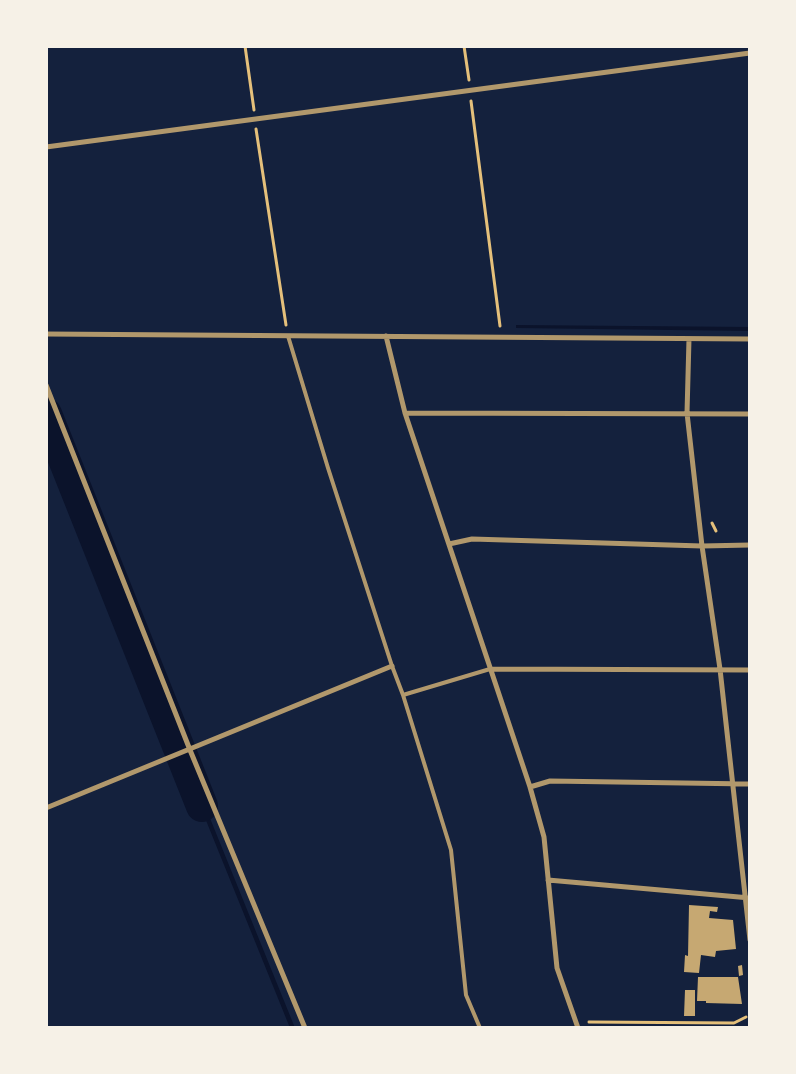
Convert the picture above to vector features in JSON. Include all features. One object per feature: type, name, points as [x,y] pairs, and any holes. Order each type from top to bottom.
[{"type":"street","points":[[46,147],[750,53]]},
{"type":"street","points":[[46,334],[750,339]]},
{"type":"street","points":[[386,336],[405,413],[530,787],[544,837],[557,968],[578,1028]]},
{"type":"street","points":[[690,339],[688,413],[702,546],[720,669],[732,784],[747,898],[750,940]]},
{"type":"street","points":[[46,385],[190,750],[305,1028]]},
{"type":"street","points":[[405,413],[750,414]]},
{"type":"street","points":[[449,544],[472,539],[702,546],[750,545]]},
{"type":"street","points":[[46,808],[392,666]]},
{"type":"street","points":[[490,669],[750,670]]},
{"type":"street","points":[[530,787],[550,781],[750,784]]},
{"type":"street","points":[[548,880],[747,898]]},
{"type":"lane","points":[[288,336],[328,468],[403,695],[451,850],[466,995],[480,1028]]},
{"type":"lane","points":[[403,695],[490,669]]},
{"type":"path","points":[[246,46],[255,119],[288,336]]},
{"type":"path","points":[[464,46],[501,336]]},
{"type":"path","points":[[589,1022],[734,1023],[746,1017]]},
{"type":"water","points":[[516,325],[750,327],[750,331],[516,328]]},
{"type":"water","points":[[188,764],[295,1028],[290,1028],[184,766]]},
{"type":"building","points":[[689,905],[718,907],[717,912],[710,911],[709,918],[733,920],[736,949],[716,951],[715,957],[701,955],[699,973],[684,972],[685,955],[688,956]]},
{"type":"building","points":[[742,965],[743,975],[739,976],[738,966]]},
{"type":"building","points":[[698,977],[738,977],[742,1004],[697,1001]]},
{"type":"building","points":[[685,990],[695,990],[695,1016],[684,1016]]},
{"type":"waterway","points":[[46,414],[202,806]]}]
